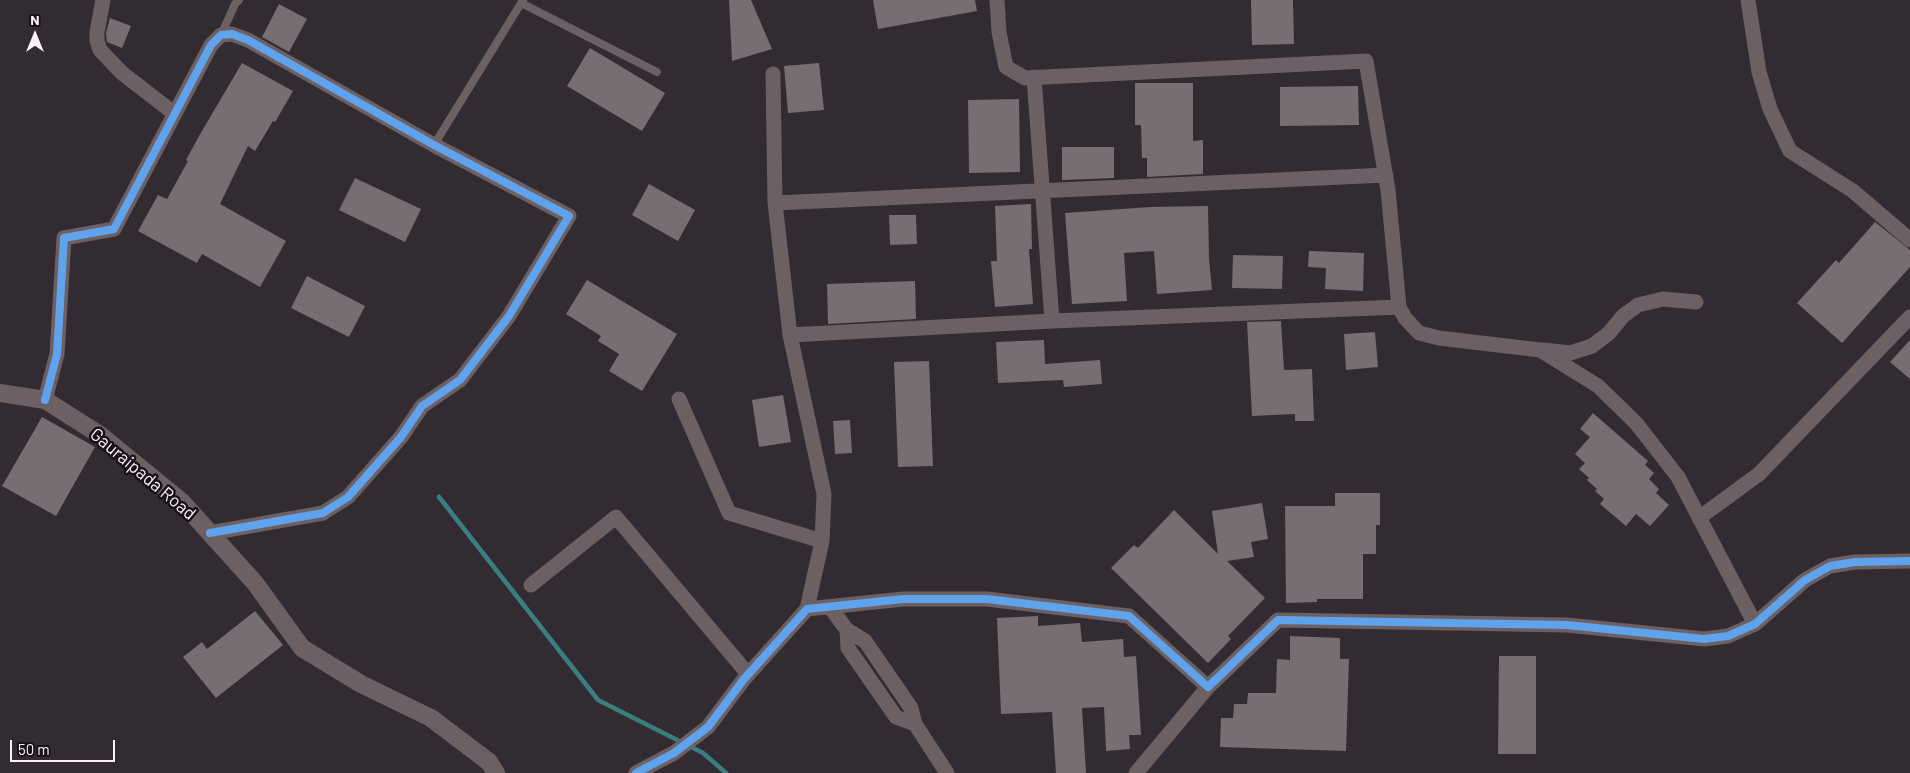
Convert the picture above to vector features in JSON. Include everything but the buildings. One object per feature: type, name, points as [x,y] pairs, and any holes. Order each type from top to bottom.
[{"type":"street","points":[[104,0],[97,32],[100,50],[122,73],[175,114]]},
{"type":"street","points":[[997,0],[999,32],[1006,67],[1025,78],[1366,61],[1386,175],[1399,307],[1404,318],[1419,332],[1439,338],[1570,353],[1592,346],[1609,332],[1623,316],[1638,305],[1663,299],[1696,302]]},
{"type":"street","points":[[1748,0],[1759,72],[1770,109],[1790,151],[1853,191],[1910,240]]},
{"type":"street","points":[[45,400],[57,354],[64,238],[114,229],[210,45],[221,35],[232,34],[248,40],[434,145],[569,216],[509,316],[460,380],[422,406],[401,437],[348,497],[323,513],[210,533]]},
{"type":"street","points":[[641,772],[674,753],[708,727],[748,674],[807,610],[822,541],[824,494],[790,335],[774,203],[773,74]]},
{"type":"street","points":[[1034,77],[1052,321]]},
{"type":"street","points":[[774,203],[1386,175]]},
{"type":"street","points":[[790,335],[1052,321],[1399,307]]},
{"type":"street","points":[[1699,518],[1759,474],[1910,317]]},
{"type":"street","points":[[1540,350],[1598,386],[1636,423],[1678,477],[1754,624]]},
{"type":"street","name":"Gauraipada Road","points":[[0,393],[45,400],[100,435],[182,502],[255,583],[302,648],[361,684],[431,718],[489,762],[496,773]]},
{"type":"street","points":[[679,399],[729,513],[822,541]]},
{"type":"street","points":[[531,585],[616,517],[748,674]]},
{"type":"street","points":[[1136,773],[1208,687],[1278,620],[1568,625],[1704,639],[1728,636],[1754,624],[1805,580],[1830,566],[1855,562],[1910,561]]},
{"type":"street","points":[[807,610],[903,599],[987,599],[1129,616],[1208,687]]},
{"type":"street","points":[[830,607],[846,630],[848,648],[896,717],[914,724],[947,773]]},
{"type":"lane","points":[[221,35],[235,4],[239,0]]},
{"type":"lane","points":[[434,145],[522,2],[657,72]]},
{"type":"waterway","points":[[439,497],[598,700],[703,753],[726,773]]},
{"type":"cycle path","points":[[45,400],[57,354],[64,238],[114,229],[211,45],[221,35],[232,34],[248,40],[434,145],[569,216],[509,316],[460,380],[422,406],[401,437],[348,497],[323,513],[210,533]]},
{"type":"cycle path","points":[[636,773],[674,753],[708,727],[744,679],[807,609],[903,599],[987,599],[1129,616],[1208,687],[1278,620],[1567,625],[1704,639],[1728,636],[1755,624],[1805,580],[1830,566],[1855,562],[1910,561]]}]
